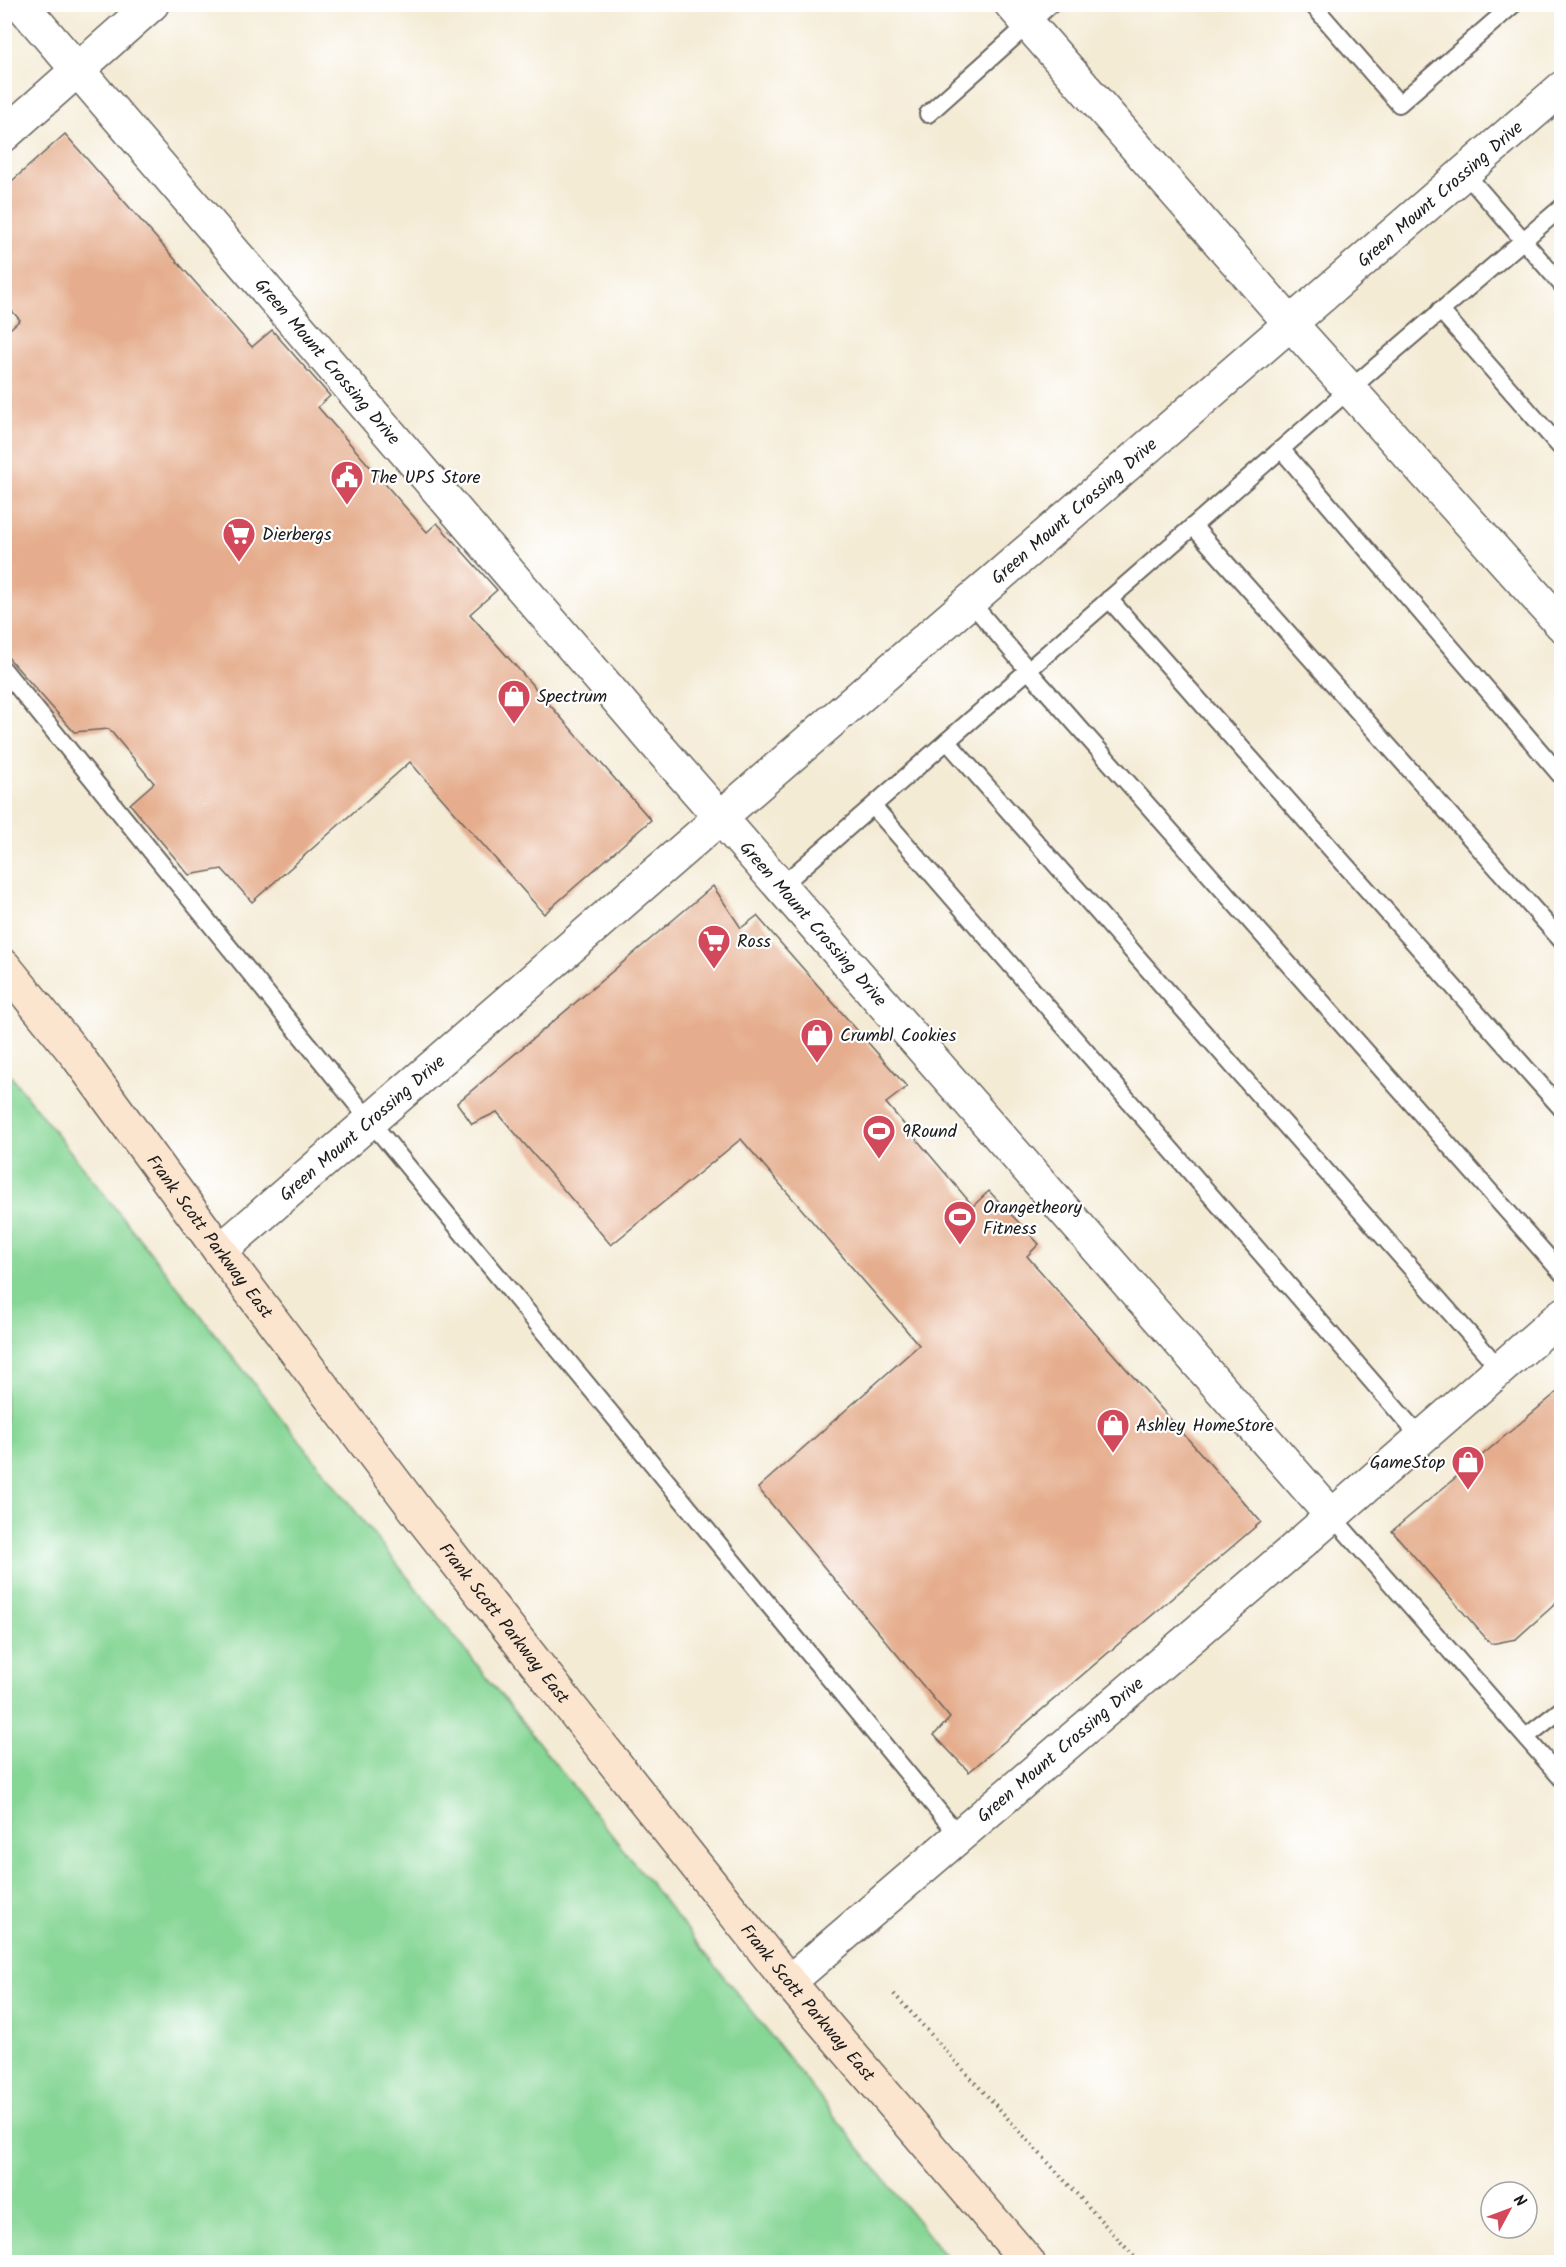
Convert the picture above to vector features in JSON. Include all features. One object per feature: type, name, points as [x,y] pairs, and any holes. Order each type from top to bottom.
[{"type":"main road","name":"Frank Scott Parkway East","points":[[4,966],[78,1057],[220,1251],[418,1513],[789,1982],[1028,2262]]},
{"type":"street","name":"Green Mount Crossing Drive","points":[[21,4],[721,817],[1332,1516]]},
{"type":"street","points":[[4,135],[152,4]]},
{"type":"street","points":[[1030,11],[1290,322],[1562,625]]},
{"type":"street","name":"Green Mount Crossing Drive","points":[[220,1251],[1562,88]]},
{"type":"street","name":"Green Mount Crossing Drive","points":[[789,1982],[1332,1516],[1562,1315]]},
{"type":"lane","points":[[1312,4],[1399,104],[1514,4]]},
{"type":"lane","points":[[928,114],[1030,11]]},
{"type":"lane","points":[[1464,172],[1562,285]]},
{"type":"lane","points":[[781,886],[1440,310],[1562,207]]},
{"type":"lane","points":[[1440,310],[1562,449]]},
{"type":"lane","points":[[1281,449],[1562,777]]},
{"type":"lane","points":[[1192,526],[1562,941]]},
{"type":"lane","points":[[1110,599],[1562,1108]]},
{"type":"lane","points":[[970,601],[1028,670],[1562,1273]]},
{"type":"lane","points":[[4,670],[371,1122],[960,1836]]},
{"type":"lane","points":[[947,741],[1500,1369]]},
{"type":"lane","points":[[873,806],[1421,1438]]},
{"type":"lane","points":[[1332,1516],[1562,1779]]},
{"type":"lane","points":[[1526,1737],[1562,1709]]},
{"type":"path","points":[[894,1994],[1139,2262]]},
{"type":"green space","points":[[5,1069],[950,2262],[5,2262]]},
{"type":"building","points":[[65,134],[252,347],[272,330],[330,396],[318,407],[427,532],[437,523],[497,590],[470,614],[651,820],[544,914],[410,762],[252,902],[222,869],[189,875],[130,804],[154,783],[109,729],[74,732],[4,653],[4,334],[20,320],[4,302],[4,188]]},
{"type":"building","points":[[713,886],[741,928],[757,916],[907,1087],[886,1103],[973,1206],[989,1191],[1039,1244],[1027,1256],[1261,1522],[969,1772],[934,1735],[950,1718],[758,1488],[919,1345],[741,1139],[611,1245],[497,1112],[472,1124],[457,1103]]},
{"type":"building","points":[[1562,1388],[1562,1598],[1516,1639],[1491,1644],[1392,1531]]},
{"type":"place","name":"The UPS Store","points":[[347,506]]},
{"type":"place","name":"Dierbergs","points":[[239,563]]},
{"type":"place","name":"Spectrum","points":[[514,725]]},
{"type":"place","name":"Ross","points":[[714,970]]},
{"type":"place","name":"Crumbl Cookies","points":[[817,1064]]},
{"type":"place","name":"9Round","points":[[879,1160]]},
{"type":"place","name":"Orangetheory Fitness","points":[[960,1246]]},
{"type":"place","name":"Ashley HomeStore","points":[[1113,1454]]},
{"type":"place","name":"GameStop","points":[[1468,1491]]}]
